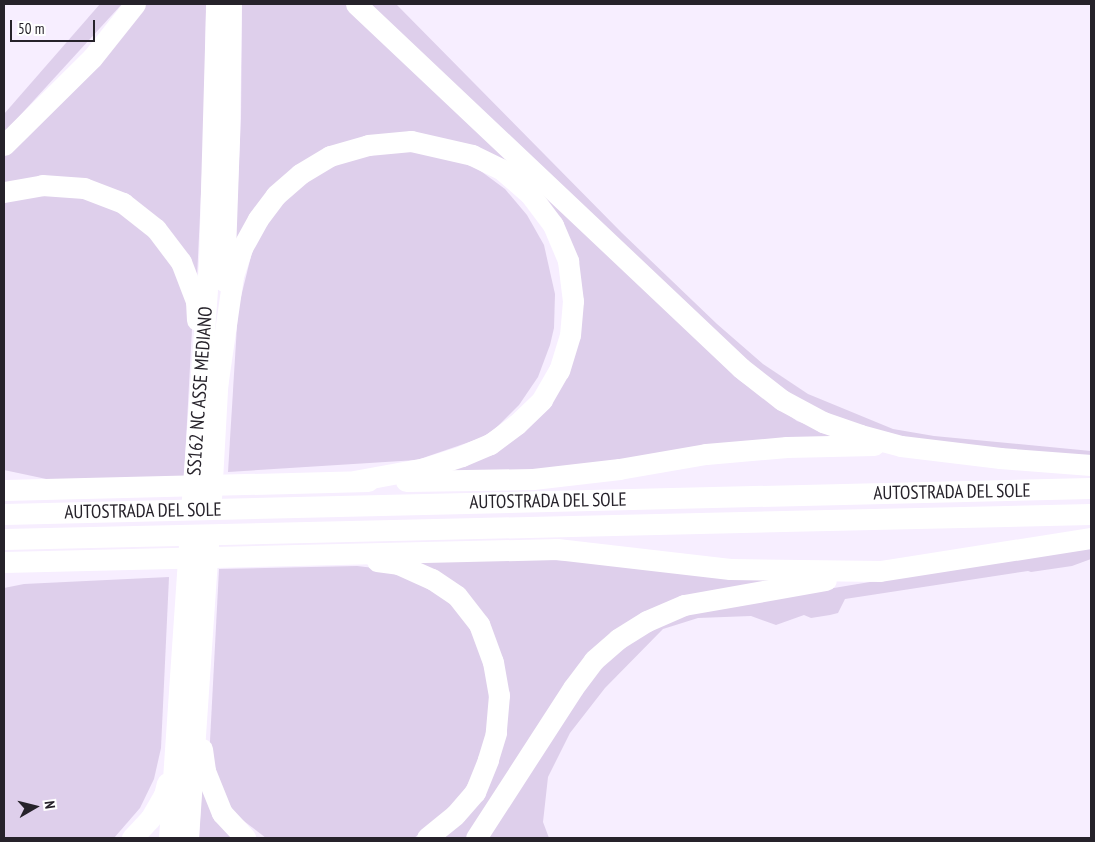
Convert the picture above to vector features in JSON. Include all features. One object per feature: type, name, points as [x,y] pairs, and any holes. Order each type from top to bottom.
[{"type":"highway","points":[[4,146],[92,58],[135,4]]},
{"type":"highway","name":"SS162 NC ASSE MEDIANO","points":[[209,386],[216,4]]},
{"type":"highway","name":"SS162 NC ASSE MEDIANO","points":[[169,838],[175,756],[195,593],[209,386],[229,140],[231,4]]},
{"type":"highway","points":[[356,4],[741,368],[782,400],[823,422],[860,435],[902,446]]},
{"type":"highway","points":[[209,386],[233,276],[242,248],[258,219],[276,195],[300,174],[330,156],[368,145],[411,141],[472,155],[501,169],[529,193],[553,225],[568,261],[573,301],[571,327],[559,370],[542,400],[517,424],[490,444],[425,468],[355,481]]},
{"type":"highway","points":[[4,192],[42,185],[84,188],[123,204],[156,229],[181,262],[196,301],[209,386]]},
{"type":"highway","points":[[4,490],[355,481],[534,479],[619,469],[706,454],[787,447],[902,446],[1000,458],[1091,465]]},
{"type":"highway","points":[[4,478],[47,488]]},
{"type":"highway","name":"AUTOSTRADA DEL SOLE","points":[[4,514],[1091,488]]},
{"type":"highway","name":"AUTOSTRADA DEL SOLE","points":[[4,539],[1091,514]]},
{"type":"highway","points":[[476,838],[573,688],[594,660],[625,635],[647,621],[684,606],[880,571],[1091,538]]},
{"type":"highway","points":[[4,562],[557,549],[730,569],[880,571]]},
{"type":"highway","points":[[324,554],[398,564],[432,579],[457,596],[479,624],[493,662],[499,695],[496,733],[488,760],[475,792],[455,814],[427,838]]},
{"type":"highway","points":[[4,571],[52,562]]},
{"type":"highway","name":"SS162 NC ASSE MEDIANO","points":[[188,838],[196,703],[195,593]]},
{"type":"highway","points":[[196,703],[205,772],[222,813],[245,838]]},
{"type":"highway","points":[[132,838],[150,819],[164,795],[175,756]]},
{"type":"shaded area","points":[[100,4],[122,4],[4,133],[4,114]]},
{"type":"shaded area","points":[[138,4],[206,4],[204,131],[197,278],[134,201],[4,185],[4,150]]},
{"type":"shaded area","points":[[242,4],[348,4],[739,380],[797,421],[841,437],[567,469],[447,473],[487,454],[571,354],[556,224],[468,147],[330,149],[235,247],[241,118]]},
{"type":"shaded area","points":[[365,4],[396,4],[622,233],[717,324],[763,364],[808,394],[893,429],[934,436],[1091,451],[1091,461],[876,434],[807,407],[744,363]]},
{"type":"shaded area","points":[[380,148],[447,155],[478,169],[505,189],[527,215],[544,245],[555,294],[554,328],[538,377],[519,405],[495,429],[481,438],[417,460],[228,472],[238,309],[253,248],[278,204],[316,171]]},
{"type":"shaded area","points":[[61,191],[121,210],[168,254],[191,313],[192,329],[184,478],[51,480],[4,470],[4,198]]},
{"type":"shaded area","points":[[1091,545],[1091,559],[1072,566],[845,599],[838,613],[830,615],[811,618],[804,615],[776,625],[751,616],[698,618],[663,629],[605,688],[570,733],[548,777],[543,822],[549,838],[481,838],[602,661],[678,614]]},
{"type":"shaded area","points":[[529,559],[597,562],[783,577],[621,629],[468,838],[435,838],[481,787],[494,646],[419,566],[419,560]]},
{"type":"shaded area","points":[[357,566],[391,570],[426,582],[463,615],[486,660],[492,711],[482,761],[455,805],[414,838],[266,838],[228,809],[209,760],[219,569]]},
{"type":"shaded area","points":[[169,577],[161,748],[154,779],[140,808],[114,838],[4,838],[4,588],[24,584]]},
{"type":"shaded area","points":[[202,785],[235,838],[199,838]]}]
